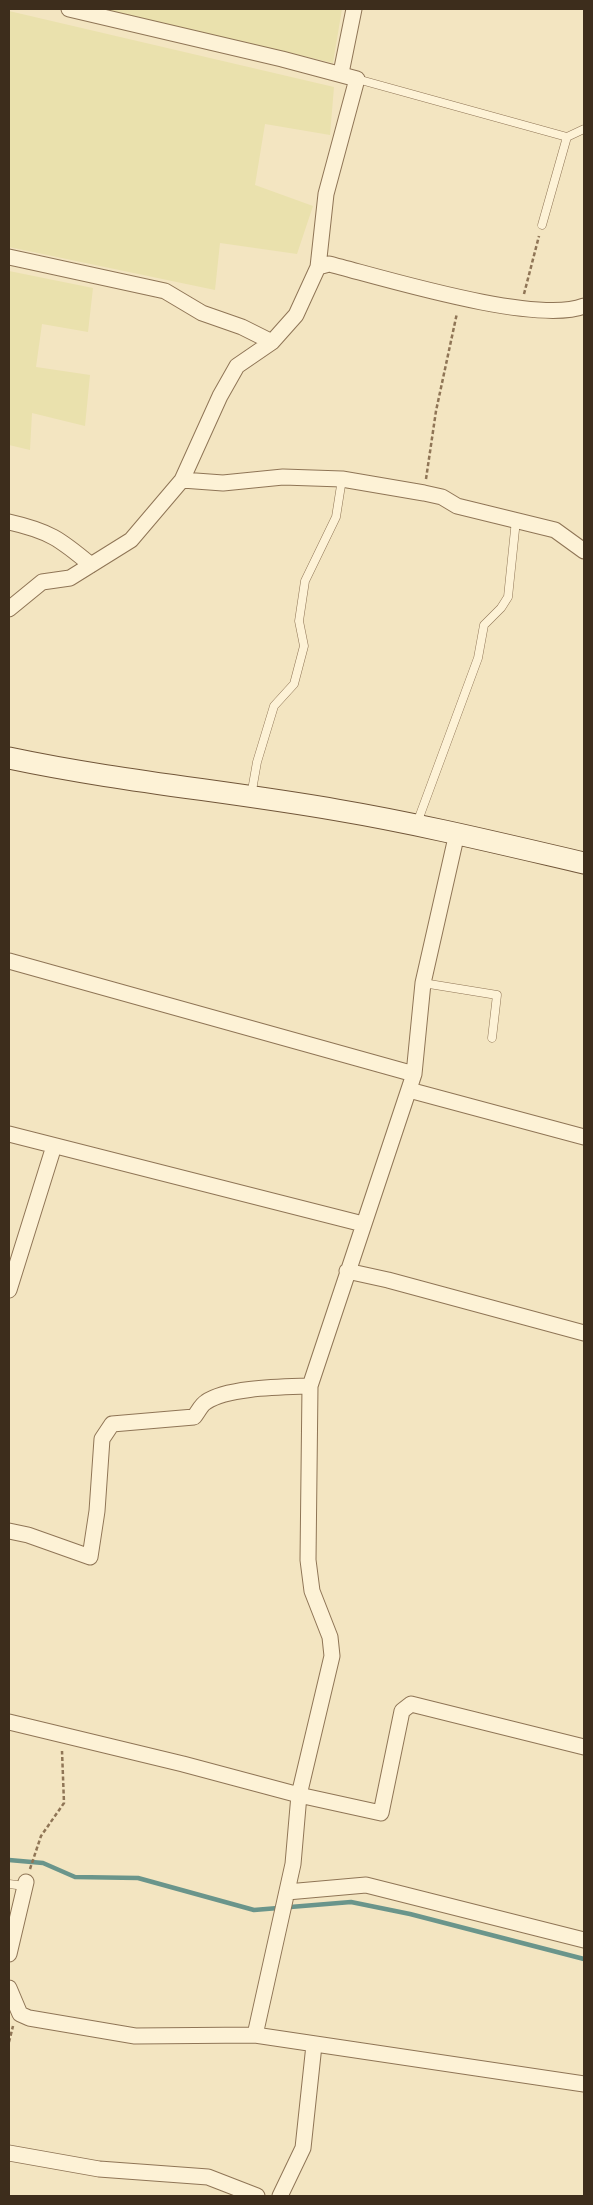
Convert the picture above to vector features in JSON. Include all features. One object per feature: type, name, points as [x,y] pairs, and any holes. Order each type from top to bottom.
[{"type":"street","points":[[9,609],[42,582],[70,578],[131,540],[182,480],[220,396],[237,366],[272,342],[296,315],[318,267],[326,194],[357,79],[340,73],[69,9]]},
{"type":"street","points":[[340,73],[354,9]]},
{"type":"street","points":[[9,257],[165,291],[202,313],[242,327],[272,342]]},
{"type":"street","points":[[318,267],[329,264],[461,296],[520,308],[575,310],[584,306]]},
{"type":"street","points":[[182,480],[223,483],[283,477],[342,479],[424,493],[442,497],[457,506],[555,530],[584,551]]},
{"type":"street","points":[[9,522],[39,528],[63,542],[91,565]]},
{"type":"street","points":[[9,758],[62,770],[336,810],[458,833],[584,863]]},
{"type":"street","points":[[255,2035],[293,1864],[299,1795],[332,1656],[330,1638],[312,1591],[308,1560],[310,1386],[414,1074],[423,983],[458,833]]},
{"type":"street","points":[[9,961],[414,1074]]},
{"type":"street","points":[[409,1090],[584,1137]]},
{"type":"street","points":[[9,1134],[363,1224]]},
{"type":"street","points":[[9,1290],[54,1146]]},
{"type":"street","points":[[347,1271],[388,1280],[584,1333]]},
{"type":"street","points":[[9,1531],[28,1535],[90,1557],[97,1510],[102,1439],[112,1424],[194,1417],[206,1402],[223,1394],[256,1389],[310,1386]]},
{"type":"street","points":[[9,1722],[183,1764],[299,1795],[381,1813],[402,1711],[411,1704],[584,1747]]},
{"type":"street","points":[[9,1954],[25,1884]]},
{"type":"street","points":[[287,1892],[366,1885],[584,1940]]},
{"type":"street","points":[[9,1988],[20,2014],[29,2018],[135,2036],[255,2035],[584,2084]]},
{"type":"street","points":[[280,2196],[303,2148],[314,2045]]},
{"type":"street","points":[[9,2153],[99,2169],[208,2177],[256,2196]]},
{"type":"lane","points":[[357,79],[567,137],[584,129]]},
{"type":"lane","points":[[542,225],[567,137]]},
{"type":"lane","points":[[250,797],[256,762],[274,706],[294,684],[304,646],[299,621],[305,581],[336,517],[342,479]]},
{"type":"lane","points":[[416,825],[478,658],[484,625],[501,608],[508,597],[516,520]]},
{"type":"lane","points":[[423,983],[497,995],[492,1038]]},
{"type":"lane","points":[[9,1884],[25,1884]]},
{"type":"path","points":[[520,308],[542,225]]},
{"type":"path","points":[[424,493],[436,410],[461,296]]},
{"type":"path","points":[[25,1884],[41,1836],[64,1803],[62,1736]]},
{"type":"shaded area","points":[[103,9],[342,9],[333,63]]},
{"type":"shaded area","points":[[9,11],[334,87],[330,135],[265,124],[255,185],[313,206],[297,254],[220,243],[215,290],[9,247]]},
{"type":"shaded area","points":[[9,271],[93,288],[88,332],[42,324],[36,367],[90,375],[85,426],[32,413],[30,450],[9,445]]},
{"type":"waterway","points":[[9,1860],[43,1863],[75,1877],[138,1878],[254,1910],[351,1902],[410,1914],[584,1959]]}]
